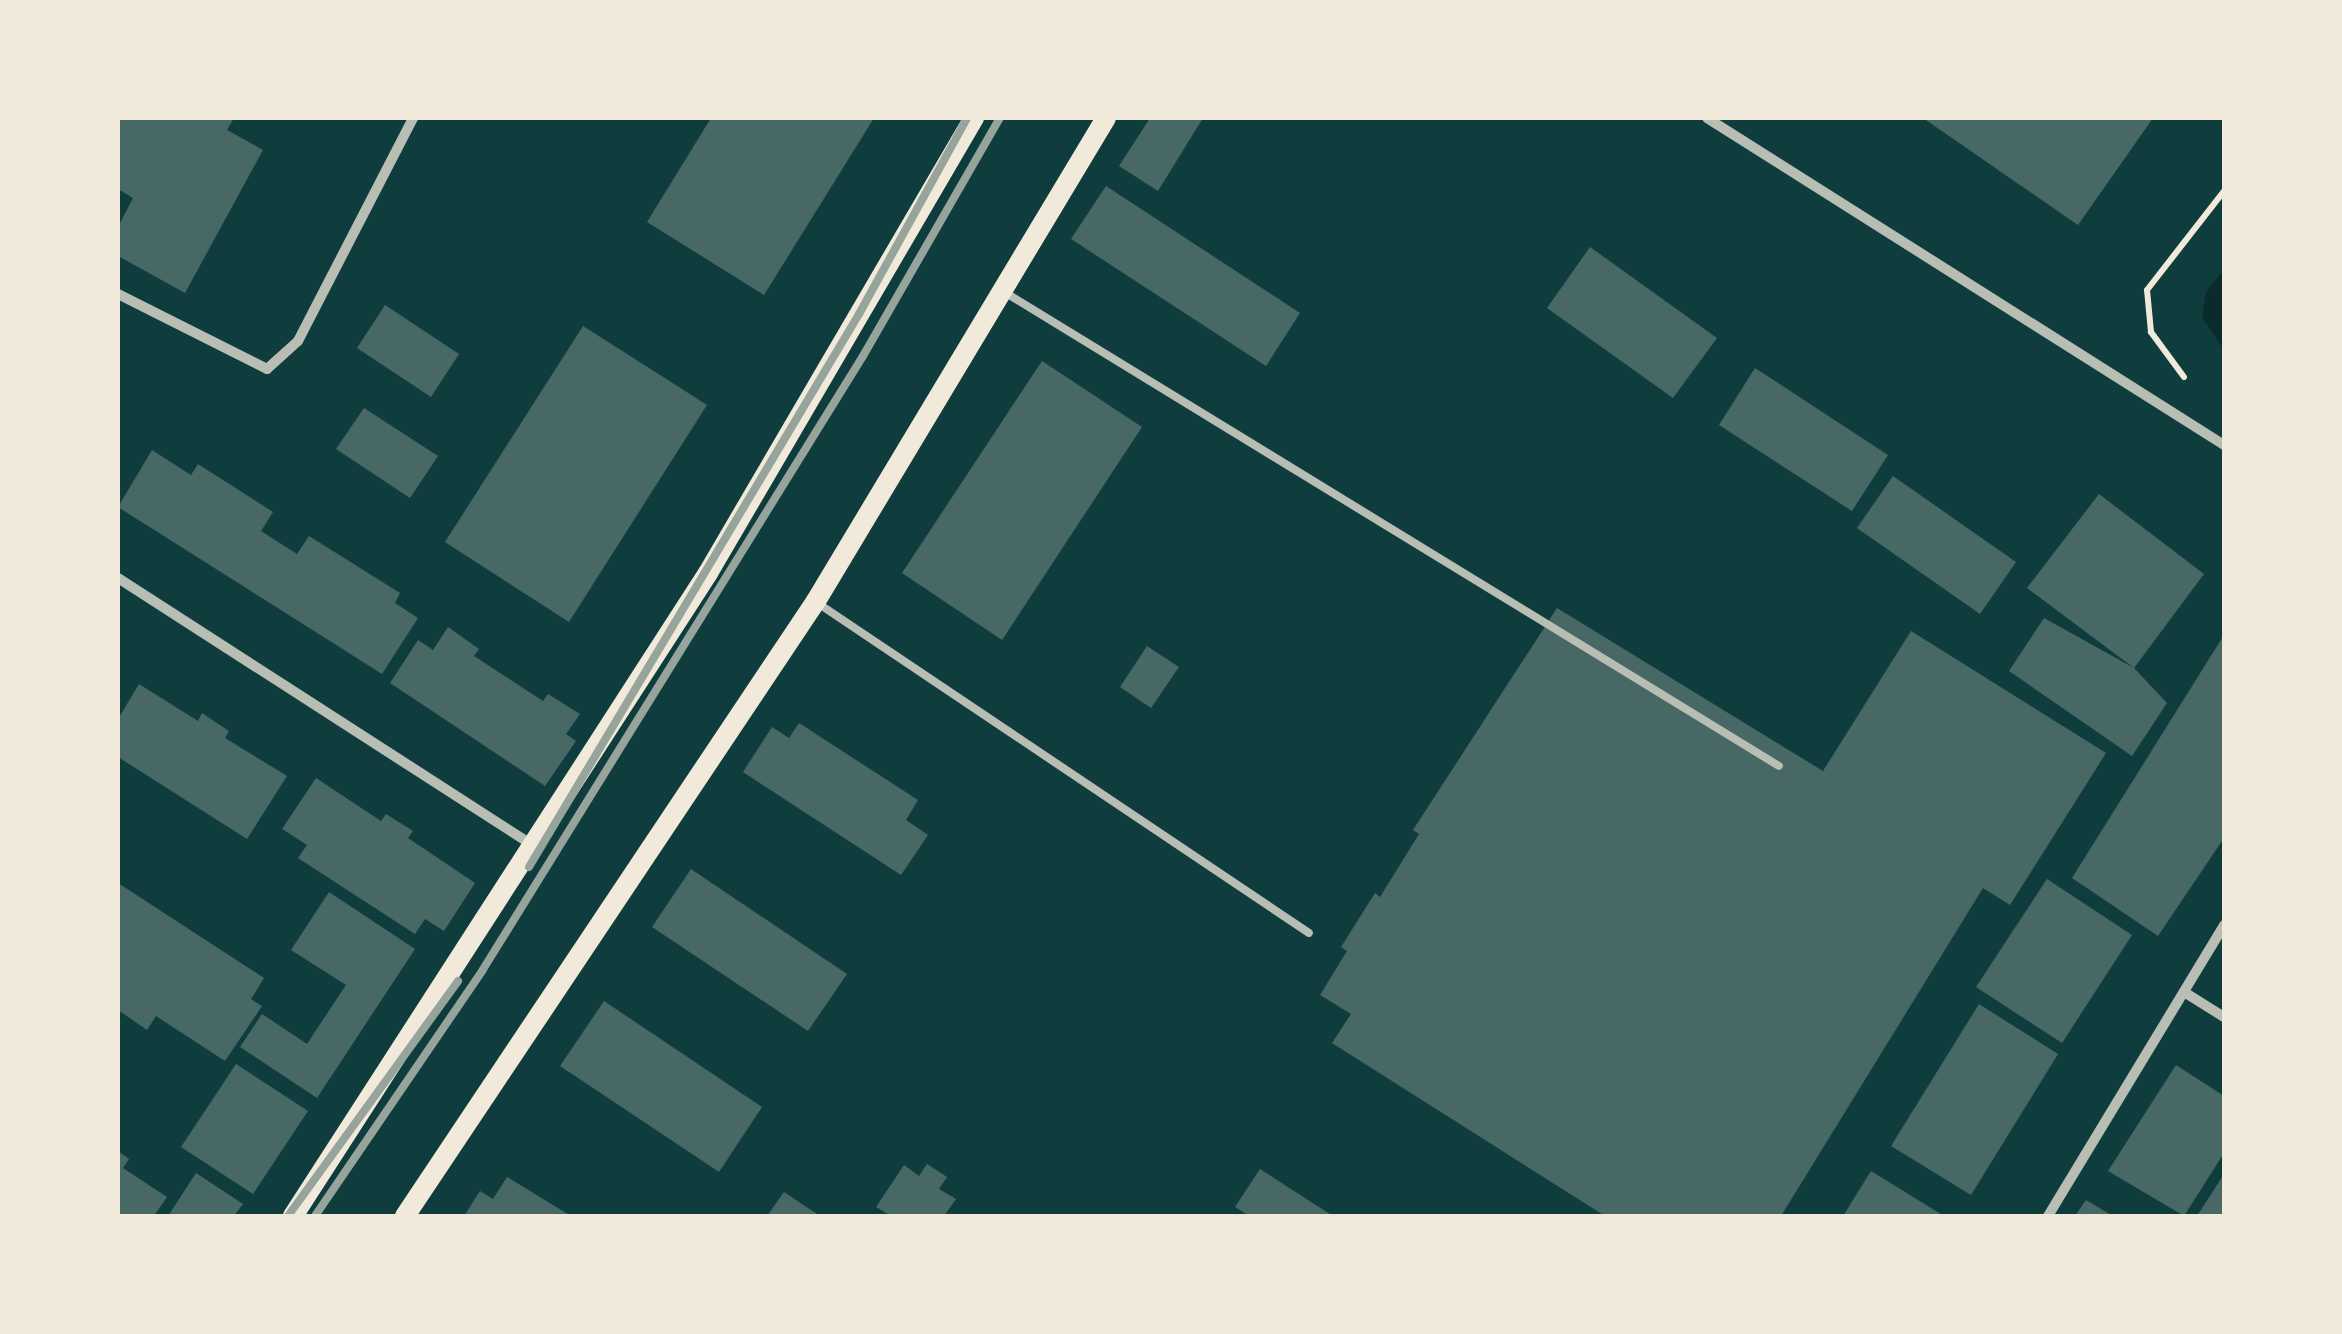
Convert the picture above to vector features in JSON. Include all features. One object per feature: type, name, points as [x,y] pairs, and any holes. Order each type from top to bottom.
[{"type":"main road","points":[[293,1216],[718,557],[974,118]]},
{"type":"main road","points":[[405,1216],[816,601],[1106,118]]},
{"type":"street","points":[[118,294],[267,369],[298,341],[414,118]]},
{"type":"street","points":[[1708,118],[2224,445]]},
{"type":"street","points":[[118,578],[534,846]]},
{"type":"street","points":[[2048,1216],[2224,925]]},
{"type":"street","points":[[2184,992],[2224,1017]]},
{"type":"lane","points":[[1002,290],[1778,766]]},
{"type":"lane","points":[[816,601],[1310,934]]},
{"type":"path","points":[[2199,390],[2151,332],[2147,290],[2224,191]]},
{"type":"water","points":[[2224,270],[2224,350],[2202,317],[2206,292]]},
{"type":"building","points":[[118,118],[234,118],[227,130],[263,150],[185,293],[118,256],[118,227],[133,198],[118,189]]},
{"type":"building","points":[[711,118],[874,118],[764,295],[647,222]]},
{"type":"building","points":[[1150,118],[1203,118],[1158,191],[1119,166]]},
{"type":"building","points":[[1923,118],[2153,118],[2078,225]]},
{"type":"building","points":[[1106,186],[1300,313],[1266,366],[1071,239]]},
{"type":"building","points":[[1590,247],[1717,338],[1673,398],[1547,308]]},
{"type":"building","points":[[385,305],[459,354],[431,397],[357,348]]},
{"type":"building","points":[[583,326],[707,405],[569,622],[445,542]]},
{"type":"building","points":[[1042,361],[1142,427],[1002,640],[902,573]]},
{"type":"building","points":[[1755,368],[1888,455],[1852,511],[1719,425]]},
{"type":"building","points":[[364,408],[438,456],[410,498],[336,449]]},
{"type":"building","points":[[152,450],[191,475],[198,464],[273,512],[261,531],[297,554],[309,536],[400,593],[395,603],[418,618],[382,674],[118,507]]},
{"type":"building","points":[[1893,476],[2016,562],[1980,614],[1857,528]]},
{"type":"building","points":[[2099,494],[2204,574],[2134,668],[2027,588]]},
{"type":"building","points":[[1557,608],[1823,771],[1911,631],[2106,753],[2010,905],[1983,888],[1781,1216],[1605,1216],[1332,1043],[1351,1014],[1320,995],[1347,951],[1341,947],[1375,893],[1380,897],[1419,834],[1413,830]]},
{"type":"building","points":[[2044,618],[2134,668],[2167,703],[2132,756],[2009,671]]},
{"type":"building","points":[[448,627],[479,649],[474,656],[543,701],[548,694],[580,714],[566,734],[576,741],[545,786],[390,683],[418,640],[433,650]]},
{"type":"building","points":[[2224,635],[2224,838],[2158,936],[2072,878]]},
{"type":"building","points":[[1147,646],[1179,667],[1151,708],[1120,687]]},
{"type":"building","points":[[139,684],[198,721],[202,713],[229,731],[225,738],[287,776],[247,839],[118,757],[118,719]]},
{"type":"building","points":[[799,723],[918,800],[906,820],[928,835],[901,875],[743,772],[772,727],[789,738]]},
{"type":"building","points":[[316,778],[381,821],[386,814],[413,831],[408,838],[475,883],[444,931],[425,919],[415,934],[298,858],[307,845],[282,829]]},
{"type":"building","points":[[691,869],[847,974],[808,1031],[652,927]]},
{"type":"building","points":[[2047,879],[2132,935],[2062,1043],[1976,987]]},
{"type":"building","points":[[118,883],[264,978],[251,999],[262,1006],[225,1061],[156,1016],[147,1030],[118,1010]]},
{"type":"building","points":[[329,892],[415,949],[317,1098],[240,1047],[262,1014],[307,1044],[346,985],[291,950]]},
{"type":"building","points":[[604,1001],[762,1107],[719,1172],[560,1066]]},
{"type":"building","points":[[1979,1004],[2058,1054],[1971,1195],[1891,1146]]},
{"type":"building","points":[[236,1064],[308,1111],[253,1194],[181,1147]]},
{"type":"building","points":[[2176,1065],[2224,1096],[2224,1153],[2184,1216],[2108,1171]]},
{"type":"building","points":[[118,1151],[129,1159],[123,1168],[167,1197],[154,1216],[118,1216]]},
{"type":"building","points":[[927,1164],[947,1177],[939,1189],[956,1199],[944,1216],[891,1216],[876,1207],[904,1165],[919,1176]]},
{"type":"building","points":[[1260,1169],[1333,1216],[1249,1216],[1235,1207]]},
{"type":"building","points":[[1871,1171],[1944,1216],[1843,1216]]},
{"type":"building","points":[[196,1173],[243,1204],[234,1216],[168,1216]]},
{"type":"building","points":[[2224,1174],[2224,1216],[2197,1216]]},
{"type":"building","points":[[507,1177],[571,1216],[464,1216],[480,1191],[493,1199]]},
{"type":"building","points":[[784,1192],[820,1216],[767,1216]]},
{"type":"building","points":[[2086,1200],[2113,1216],[2075,1216]]},
{"type":"railway","points":[[529,867],[859,314],[967,118]]},
{"type":"railway","points":[[315,1216],[482,971],[863,356],[1000,118]]},
{"type":"railway","points":[[288,1216],[458,981]]}]
